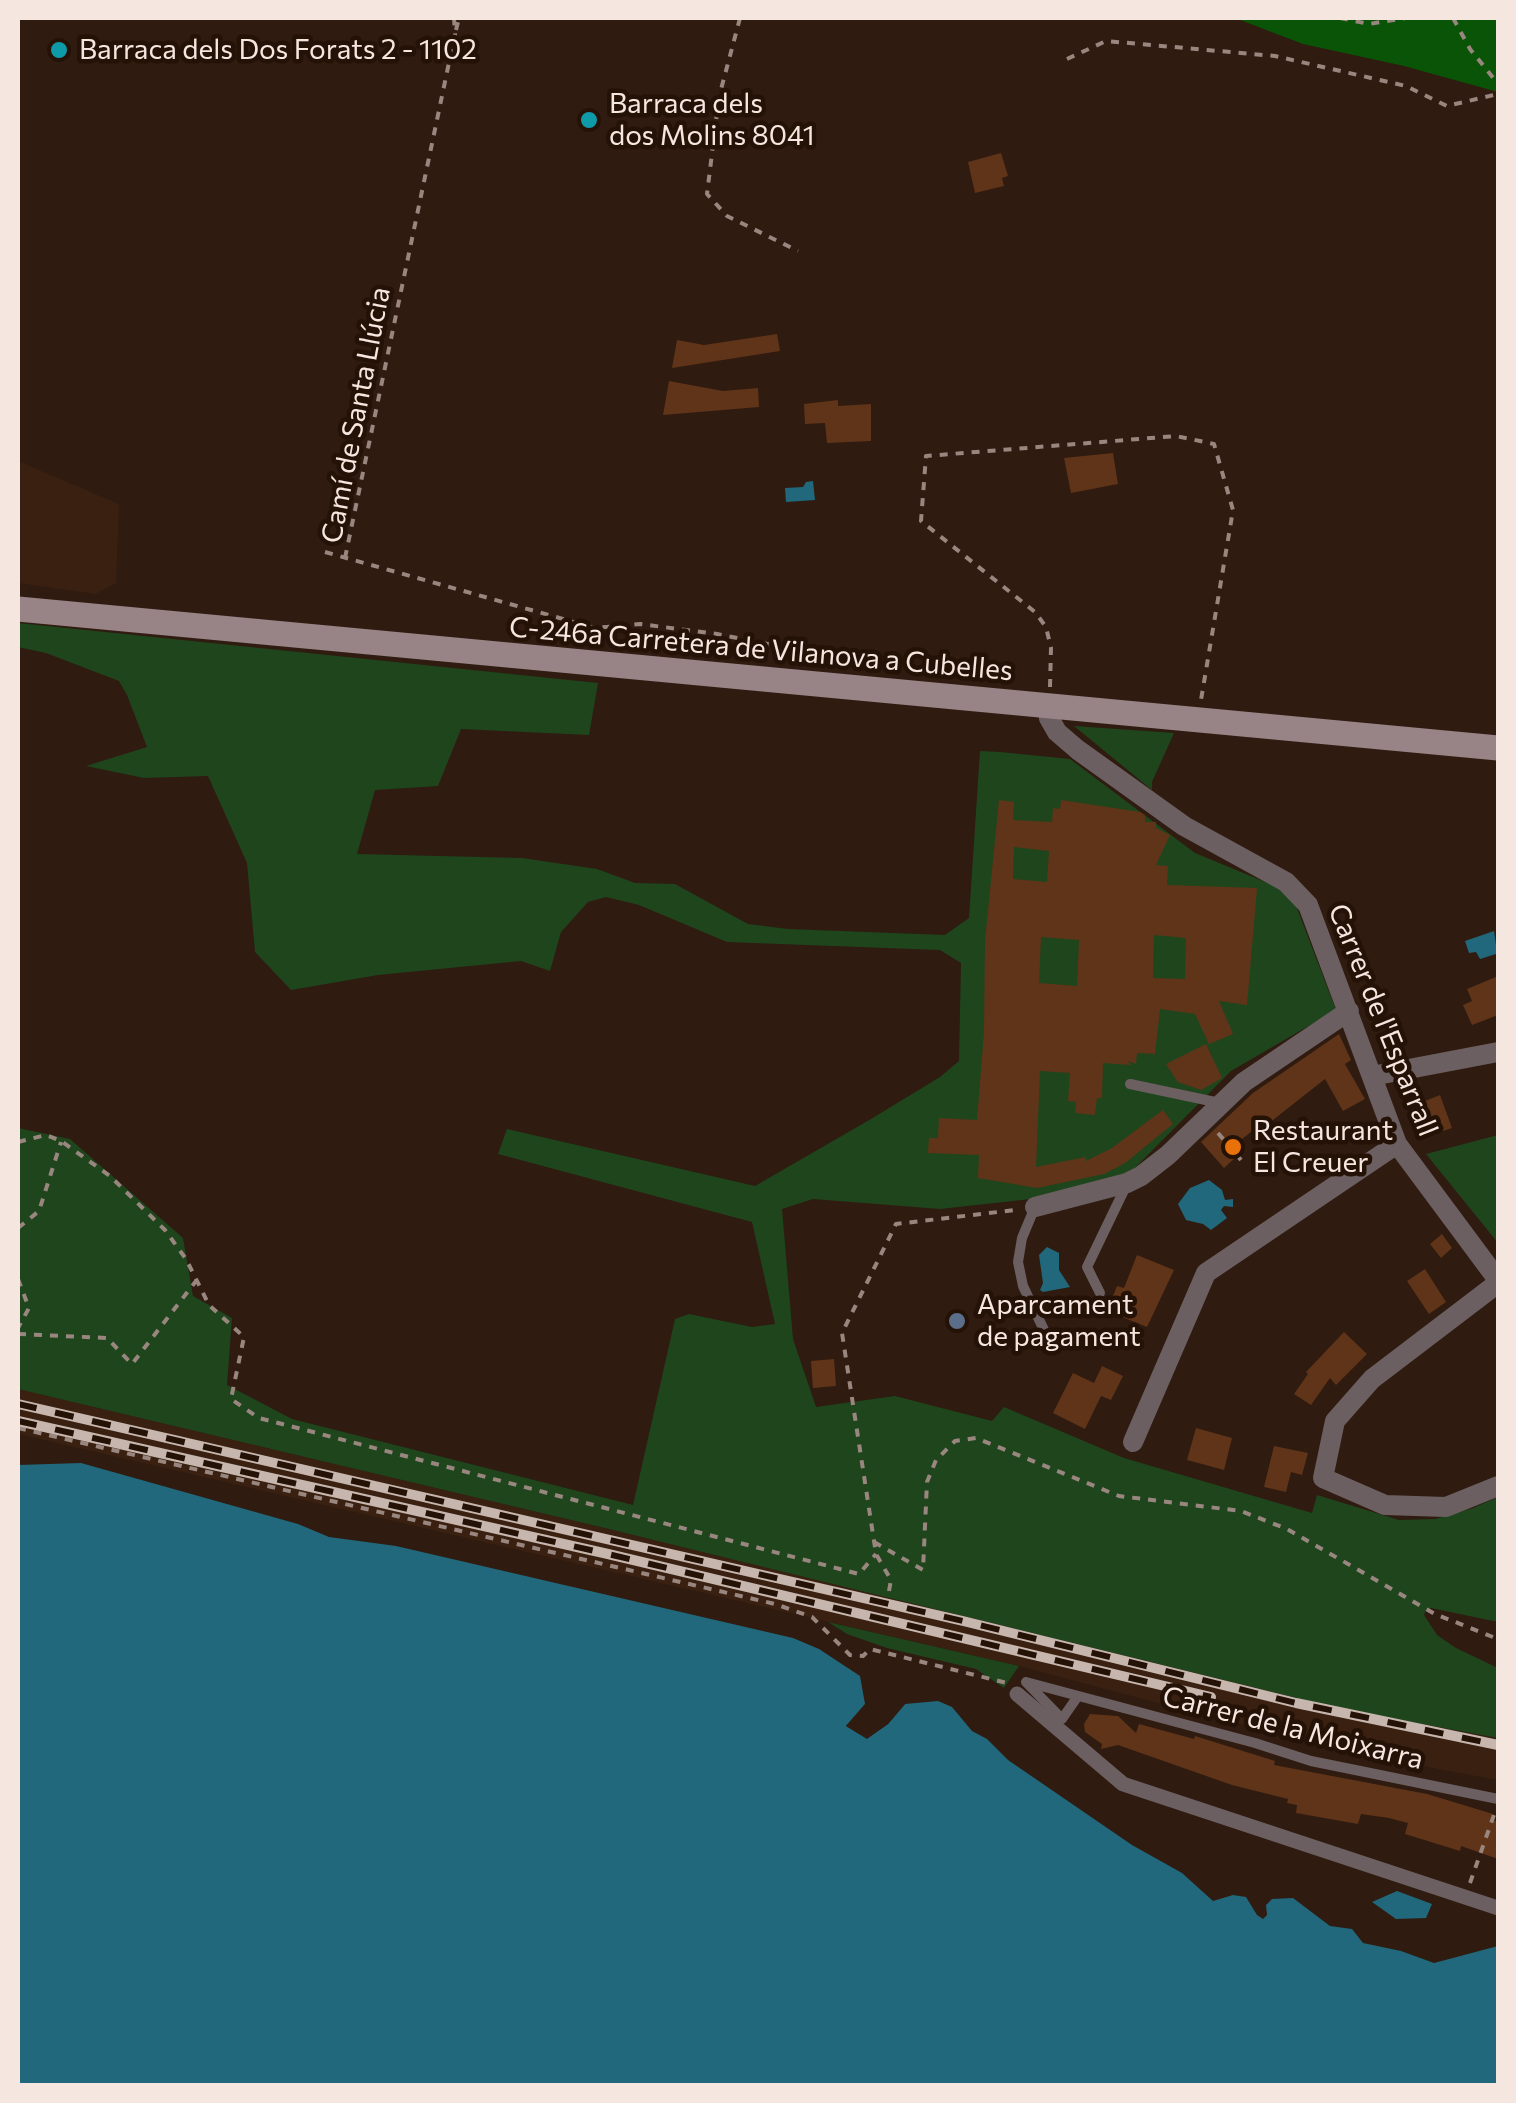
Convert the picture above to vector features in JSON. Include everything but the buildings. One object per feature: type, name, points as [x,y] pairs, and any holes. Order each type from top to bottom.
[{"type":"main road","name":"C-246a Carretera de Vilanova a Cubelles","points":[[18,609],[1498,748]]},
{"type":"street","name":"Carrer de l'Esparrall","points":[[1048,706],[1057,732],[1078,750],[1184,826],[1298,892],[1319,928],[1398,1144],[1498,1281]]},
{"type":"street","points":[[1034,1206],[1127,1184],[1168,1155],[1244,1082],[1349,1011]]},
{"type":"street","points":[[1372,1076],[1498,1052]]},
{"type":"street","points":[[1134,1442],[1206,1273],[1398,1144]]},
{"type":"street","points":[[1498,1281],[1372,1379],[1335,1421],[1323,1478],[1385,1505],[1446,1507],[1498,1486]]},
{"type":"street","points":[[1022,1688],[1123,1784],[1498,1908]]},
{"type":"lane","points":[[1130,1084],[1221,1104]]},
{"type":"lane","points":[[1100,1293],[1086,1266],[1127,1184]]},
{"type":"lane","points":[[1034,1206],[1018,1262],[1022,1286],[1044,1330]]},
{"type":"lane","name":"Carrer de la Moixarra","points":[[1022,1688],[1062,1719],[1078,1696]]},
{"type":"lane","name":"Carrer de la Moixarra","points":[[1022,1688],[1078,1696],[1255,1742],[1311,1761],[1498,1799]]},
{"type":"path","name":"Camí de Santa Llúcia","points":[[456,18],[345,558],[596,628],[640,624],[788,648],[811,656],[822,685]]},
{"type":"path","points":[[740,18],[719,97],[707,194],[727,216],[798,251]]},
{"type":"path","points":[[1340,18],[1370,24],[1406,18]]},
{"type":"path","points":[[1453,18],[1470,49],[1498,84]]},
{"type":"path","points":[[1066,59],[1106,41],[1276,56],[1406,86],[1447,106],[1498,94]]},
{"type":"path","points":[[1048,706],[1050,648],[1046,627],[1035,612],[921,521],[926,456],[1176,436],[1214,444],[1233,510],[1198,719]]},
{"type":"path","points":[[325,552],[345,558]]},
{"type":"path","points":[[1208,1122],[1241,1160]]},
{"type":"path","points":[[18,1142],[46,1134],[61,1141],[110,1176],[165,1230],[210,1306],[244,1337],[231,1399],[259,1418],[859,1574],[876,1554]]},
{"type":"path","points":[[18,1228],[39,1210],[61,1141]]},
{"type":"path","points":[[888,1591],[891,1580],[876,1554],[842,1333],[896,1224],[1034,1206]]},
{"type":"path","points":[[18,1279],[29,1308],[18,1331],[107,1338],[132,1364],[197,1281]]},
{"type":"path","points":[[18,1428],[775,1604],[812,1617],[850,1655],[863,1656],[870,1649],[1004,1680],[1022,1688]]},
{"type":"path","points":[[874,1542],[923,1570],[928,1482],[936,1460],[955,1442],[976,1438],[1119,1496],[1241,1510],[1287,1530],[1435,1614],[1498,1639]]},
{"type":"path","points":[[1466,1897],[1494,1816]]},
{"type":"shaded area","points":[[18,461],[119,504],[116,583],[96,594],[18,583]]},
{"type":"shaded area","points":[[18,1389],[1346,1710],[1498,1738],[1498,1780],[1222,1720],[1019,1666],[18,1434]]},
{"type":"green space","points":[[1235,18],[1498,18],[1498,92],[1303,44]]},
{"type":"green space","points":[[18,623],[598,683],[589,735],[461,729],[438,786],[375,790],[357,854],[522,858],[597,869],[635,883],[675,884],[748,924],[945,935],[969,918],[980,751],[1070,759],[1195,853],[1282,889],[1295,903],[1336,1010],[1231,1071],[1127,1176],[1040,1198],[940,1209],[813,1199],[782,1209],[793,1339],[816,1407],[895,1396],[992,1421],[1004,1407],[1124,1458],[1312,1513],[1317,1495],[1399,1520],[1435,1519],[1498,1497],[1498,1622],[1431,1608],[1424,1615],[1437,1635],[1498,1668],[1498,1738],[1346,1710],[18,1389],[18,1128],[70,1139],[183,1238],[193,1296],[232,1318],[227,1385],[292,1419],[633,1505],[675,1319],[689,1314],[752,1327],[775,1324],[752,1222],[498,1154],[507,1129],[755,1186],[940,1077],[959,1061],[961,963],[940,950],[727,942],[639,905],[606,897],[588,902],[561,932],[550,971],[521,961],[378,975],[291,990],[255,952],[247,863],[208,776],[144,778],[86,766],[147,747],[127,695],[119,681],[46,653],[18,647]]},
{"type":"green space","points":[[1074,726],[1174,733],[1152,790]]},
{"type":"green space","points":[[1498,1135],[1498,1243],[1426,1154]]},
{"type":"green space","points":[[828,1622],[1019,1666],[1004,1688],[976,1669],[887,1648],[847,1634]]},
{"type":"water","points":[[813,481],[815,500],[786,502],[785,488],[803,487]]},
{"type":"water","points":[[1494,931],[1498,959],[1496,954],[1480,959],[1476,952],[1469,953],[1465,941]]},
{"type":"water","points":[[1209,1180],[1222,1190],[1225,1200],[1233,1199],[1233,1207],[1224,1206],[1221,1210],[1227,1218],[1211,1230],[1186,1220],[1178,1204],[1190,1188]]},
{"type":"water","points":[[1047,1247],[1059,1253],[1059,1270],[1070,1287],[1040,1290],[1043,1283],[1039,1255]]},
{"type":"water","points":[[81,1463],[298,1524],[329,1537],[396,1546],[793,1638],[819,1649],[860,1676],[865,1704],[846,1726],[867,1738],[888,1724],[905,1704],[938,1701],[952,1707],[972,1731],[987,1739],[1008,1760],[1132,1845],[1182,1873],[1213,1901],[1233,1895],[1246,1897],[1263,1919],[1267,1915],[1266,1905],[1272,1899],[1293,1898],[1330,1926],[1352,1929],[1363,1943],[1434,1963],[1498,1946],[1498,2085],[18,2086],[18,1465]]},
{"type":"water","points":[[1397,1891],[1432,1904],[1426,1918],[1396,1919],[1372,1902]]},
{"type":"pier","points":[[869,1700],[869,1706],[853,1725],[867,1733],[885,1720],[901,1700],[905,1704],[888,1724],[867,1739],[846,1726]]},
{"type":"railway","points":[[18,1404],[963,1621],[1296,1703],[1498,1745]]},
{"type":"railway","points":[[18,1421],[608,1554],[1211,1697]]},
{"type":"place","name":"Barraca dels Dos Forats 2 - 1102","points":[[59,50]]},
{"type":"place","name":"Barraca dels dos Molins 8041","points":[[589,120]]},
{"type":"place","name":"Restaurant El Creuer","points":[[1233,1147]]},
{"type":"place","name":"Aparcament de pagament","points":[[957,1321]]}]
